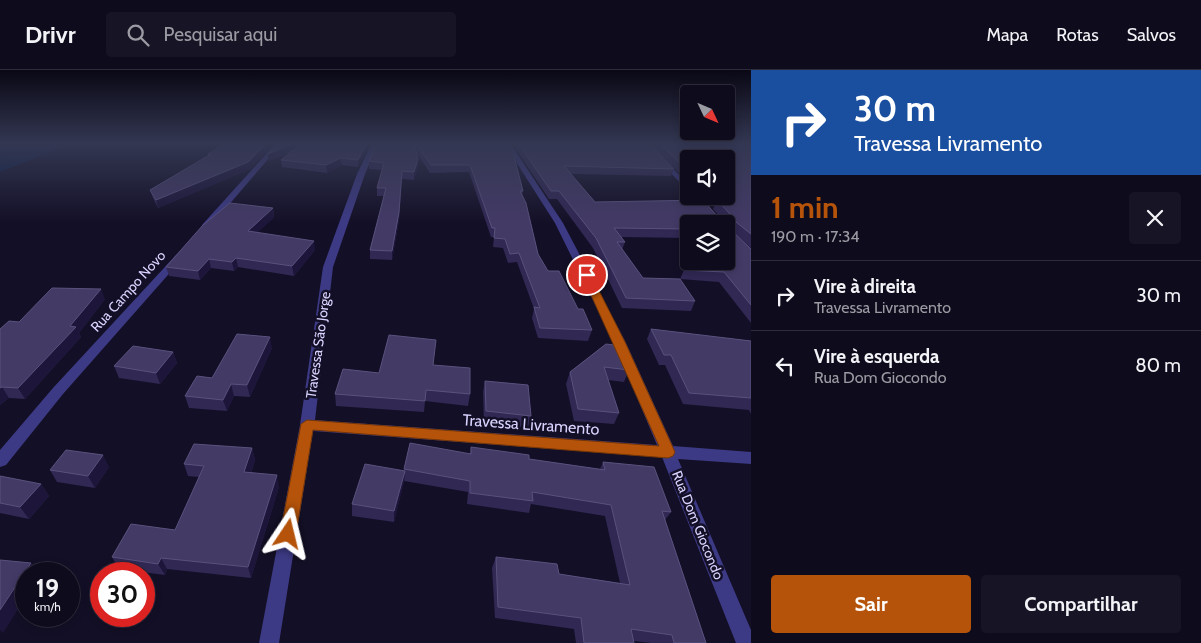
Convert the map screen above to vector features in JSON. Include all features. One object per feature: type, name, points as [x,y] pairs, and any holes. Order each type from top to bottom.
[{"type":"street","name":"Rua Campo Novo","points":[[0,461],[58,391],[256,170]]},
{"type":"street","name":"Travessa São Jorge","points":[[268,643],[307,424],[328,267],[363,170]]},
{"type":"street","name":"Rua Dom Giocondo","points":[[524,170],[559,223],[620,342],[668,452],[746,643]]},
{"type":"street","points":[[670,170],[680,180]]},
{"type":"street","points":[[702,205],[712,215]]},
{"type":"street","name":"Travessa Livramento","points":[[307,424],[751,458]]},
{"type":"building","points":[[184,170],[229,170],[156,200],[150,190]]},
{"type":"building","points":[[382,170],[415,170],[414,172],[402,171],[399,212],[392,251],[370,250],[386,188],[377,188]]},
{"type":"building","points":[[472,170],[518,170],[523,191],[520,191],[526,203],[538,254],[548,271],[559,271],[578,309],[583,309],[592,330],[540,328],[534,307],[540,308],[519,253],[510,254],[505,239],[494,238],[495,228],[492,228]]},
{"type":"building","points":[[536,170],[567,170],[595,202],[680,200],[680,205],[707,205],[716,215],[680,215],[680,229],[614,228],[625,242],[617,242],[643,278],[680,279],[695,301],[626,298],[596,238],[559,191],[551,191]]},
{"type":"building","points":[[735,170],[751,170],[751,234],[735,221],[735,215],[729,215],[722,205],[735,205]]},
{"type":"building","points":[[230,203],[273,208],[248,231],[314,241],[292,266],[236,258],[232,262],[209,259],[198,271],[166,267],[203,225]]},
{"type":"building","points":[[735,234],[751,249],[751,305],[724,272],[684,270],[735,270]]},
{"type":"building","points":[[52,288],[101,289],[70,326],[76,327],[18,388],[0,388],[0,329],[9,321],[19,322]]},
{"type":"building","points":[[651,329],[751,341],[751,398],[689,393],[671,355],[664,355]]},
{"type":"building","points":[[237,334],[270,337],[247,385],[231,384],[223,400],[185,396],[197,376],[212,378]]},
{"type":"building","points":[[389,335],[436,340],[433,365],[470,368],[470,394],[426,390],[425,401],[335,394],[343,369],[379,373]]},
{"type":"building","points":[[606,344],[622,346],[629,370],[604,367],[619,413],[578,409],[570,372]]},
{"type":"building","points":[[133,346],[173,352],[156,373],[114,366]]},
{"type":"building","points":[[485,381],[528,385],[531,416],[486,411]]},
{"type":"building","points":[[410,443],[471,454],[471,447],[529,455],[529,459],[605,470],[603,462],[654,467],[671,512],[662,511],[706,643],[674,643],[672,635],[631,629],[634,643],[584,643],[581,618],[498,607],[496,557],[557,564],[559,574],[630,585],[611,505],[532,492],[533,501],[470,493],[470,481],[404,469]]},
{"type":"building","points":[[194,444],[252,448],[244,472],[277,475],[248,567],[161,558],[158,564],[155,562],[112,557],[131,524],[175,530],[204,466],[184,464]]},
{"type":"building","points":[[66,450],[103,455],[88,476],[50,470]]},
{"type":"building","points":[[365,464],[405,471],[394,511],[352,504]]},
{"type":"building","points":[[0,476],[41,484],[20,507],[0,503]]},
{"type":"building","points":[[0,560],[21,562],[15,562],[15,587],[0,610]]},
{"type":"route","points":[[288,534],[307,424],[668,452],[620,342],[587,275]]}]
